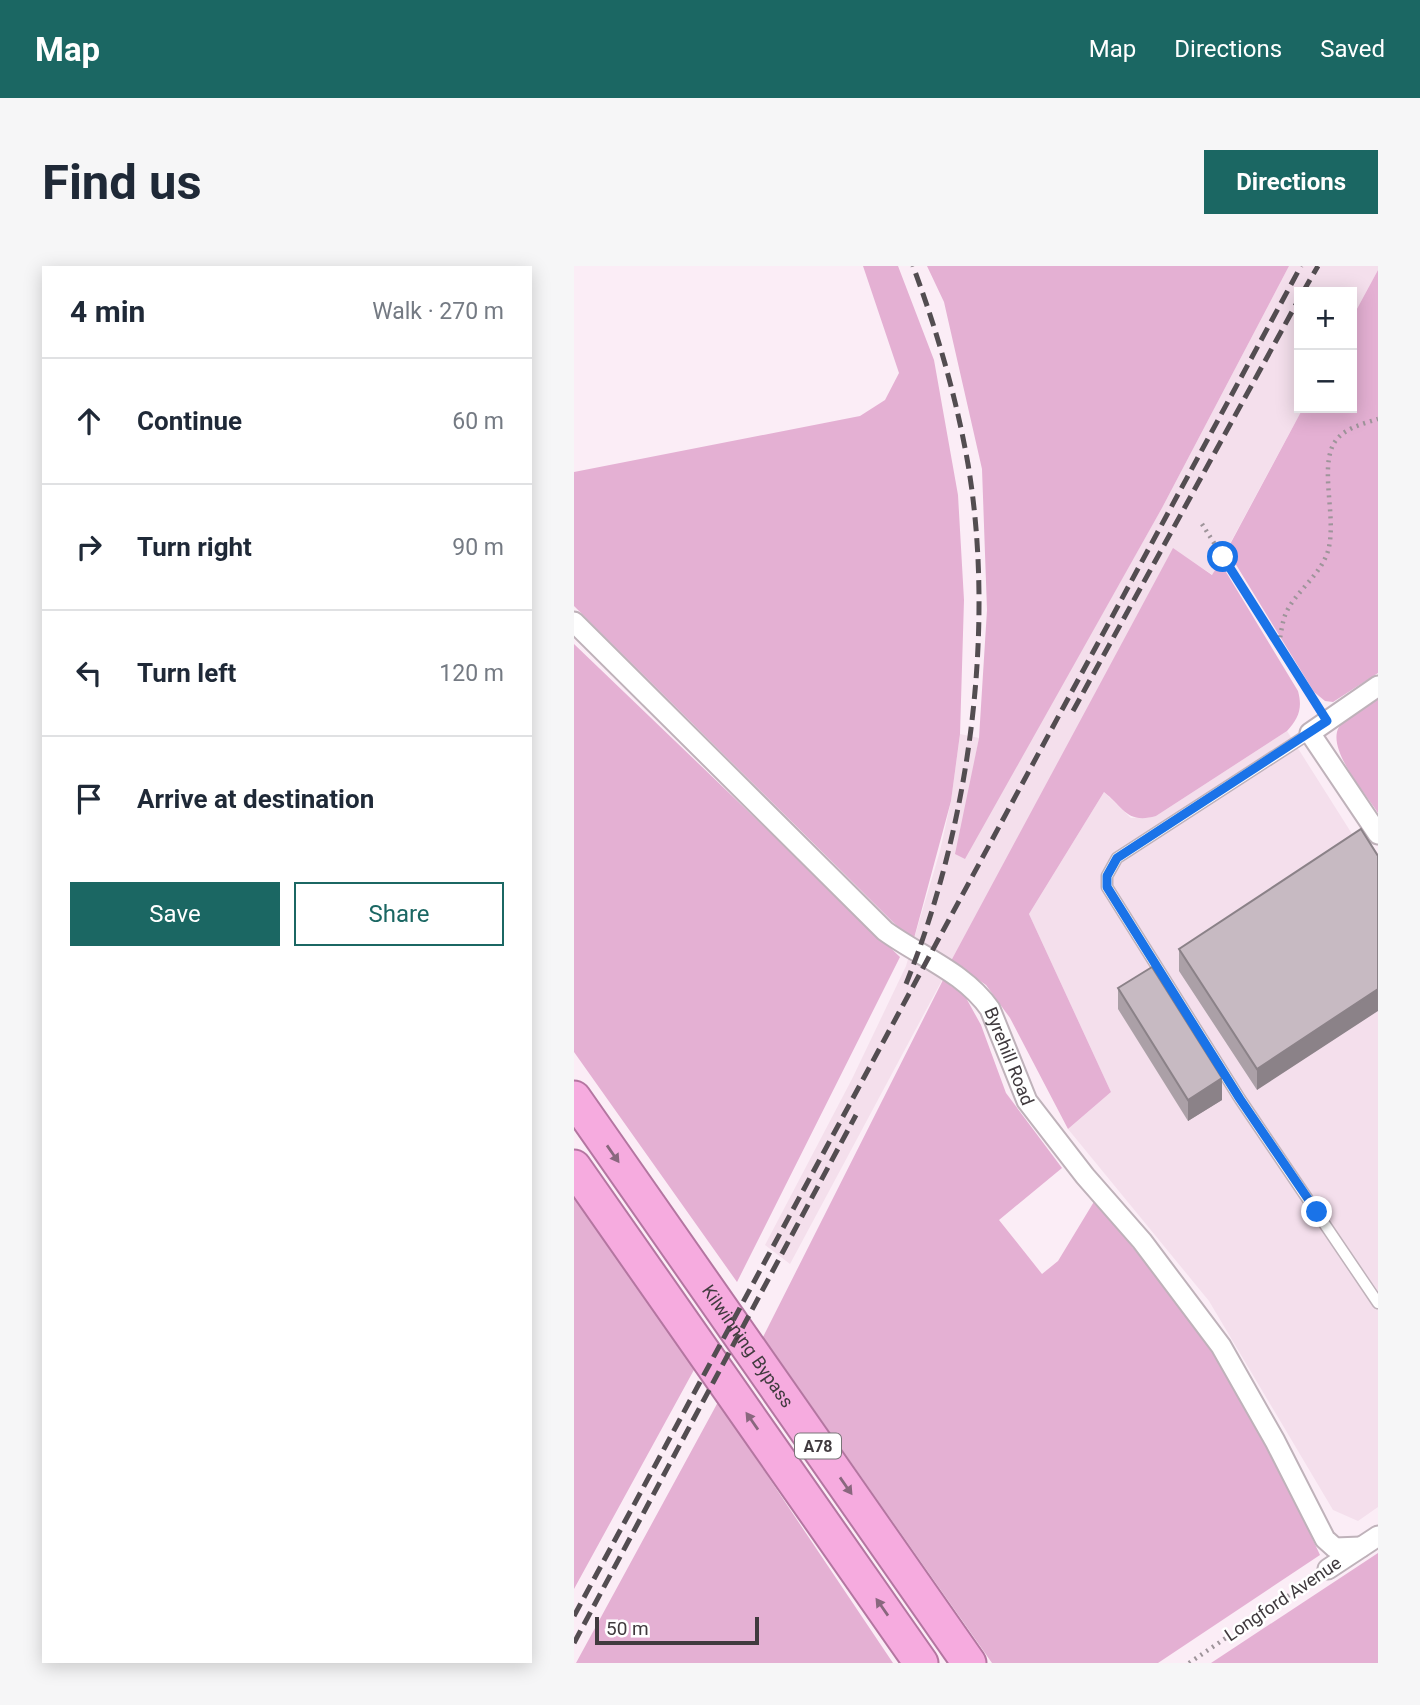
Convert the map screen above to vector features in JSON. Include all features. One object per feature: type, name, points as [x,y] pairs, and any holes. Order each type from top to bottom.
[{"type":"highway","name":"Kilwinning Bypass","points":[[574,1098],[969,1663]]},
{"type":"highway","name":"A78","points":[[574,1167],[921,1663]]},
{"type":"street","name":"Byrehill Road","points":[[574,622],[886,931],[948,970],[981,996],[990,1009],[1027,1101],[1085,1176],[1142,1241],[1221,1346],[1275,1441],[1325,1539],[1335,1548],[1370,1541]]},
{"type":"street","points":[[1378,686],[1310,733],[1378,834]]},
{"type":"street","name":"Longford Avenue","points":[[1328,1569],[1370,1541]]},
{"type":"lane","points":[[1310,733],[1117,858],[1107,876],[1107,887],[1240,1099],[1378,1303]]},
{"type":"path","points":[[1279,644],[1286,612],[1310,583],[1327,553],[1333,524],[1329,474],[1332,446],[1343,433],[1378,419]]},
{"type":"path","points":[[1202,524],[1327,721]]},
{"type":"path","name":"Longford Avenue","points":[[1189,1663],[1328,1569]]},
{"type":"shaded area","points":[[863,266],[898,266],[934,360],[958,495],[964,600],[960,734],[951,801],[913,942],[574,606],[574,472],[860,416],[885,400],[899,373]]},
{"type":"shaded area","points":[[927,266],[1289,266],[1162,508],[965,859],[955,854],[979,738],[987,610],[982,469],[944,302]]},
{"type":"shaded area","points":[[1289,266],[1378,266],[1357,309],[1357,287],[1294,287],[1294,413],[1300,413],[1213,575],[1173,549],[790,1264],[765,1245],[852,1079],[906,966],[940,851],[951,801],[960,734],[979,738],[966,806],[964,858],[1162,508]]},
{"type":"shaded area","points":[[1378,270],[1378,673],[1333,702],[1325,701],[1314,692],[1227,550],[1300,413],[1357,413],[1357,309]]},
{"type":"shaded area","points":[[1173,548],[1212,575],[1220,562],[1298,691],[1300,708],[1297,718],[1287,731],[1156,816],[1132,816],[1104,792],[1029,914],[1111,1092],[1068,1129],[1010,1018],[986,985],[951,961]]},
{"type":"shaded area","points":[[574,644],[900,957],[737,1282],[574,1052]]},
{"type":"shaded area","points":[[1378,697],[1378,813],[1342,759],[1336,736],[1339,727],[1347,718]]},
{"type":"shaded area","points":[[1287,731],[1378,875],[1378,1507],[1358,1521],[1333,1510],[1209,1301],[1068,1129],[1111,1092],[1029,914],[1104,792],[1131,818],[1156,816]]},
{"type":"shaded area","points":[[943,980],[965,996],[981,1025],[1006,1093],[1062,1168],[999,1220],[1042,1274],[1058,1261],[1095,1200],[1213,1348],[1270,1447],[1320,1555],[1158,1663],[992,1663],[763,1337]]},
{"type":"shaded area","points":[[574,1196],[695,1368],[574,1589]]},
{"type":"shaded area","points":[[718,1402],[893,1663],[576,1663]]},
{"type":"shaded area","points":[[1378,1553],[1378,1663],[1211,1663]]},
{"type":"building","points":[[1361,829],[1378,856],[1378,989],[1257,1069],[1179,949]]},
{"type":"building","points":[[1152,967],[1222,1078],[1188,1100],[1118,988]]},
{"type":"railway","points":[[906,984],[928,923],[961,795],[971,728],[979,594],[976,528],[958,414],[945,364],[913,266]]},
{"type":"railway","points":[[574,1616],[1301,266]]},
{"type":"railway","points":[[1306,287],[1318,266]]},
{"type":"railway","points":[[1073,711],[1294,308]]},
{"type":"railway","points":[[574,1643],[856,1115]]},
{"type":"route","points":[[1223,557],[1327,721],[1117,858],[1107,876],[1107,887],[1240,1099],[1317,1212]]}]
